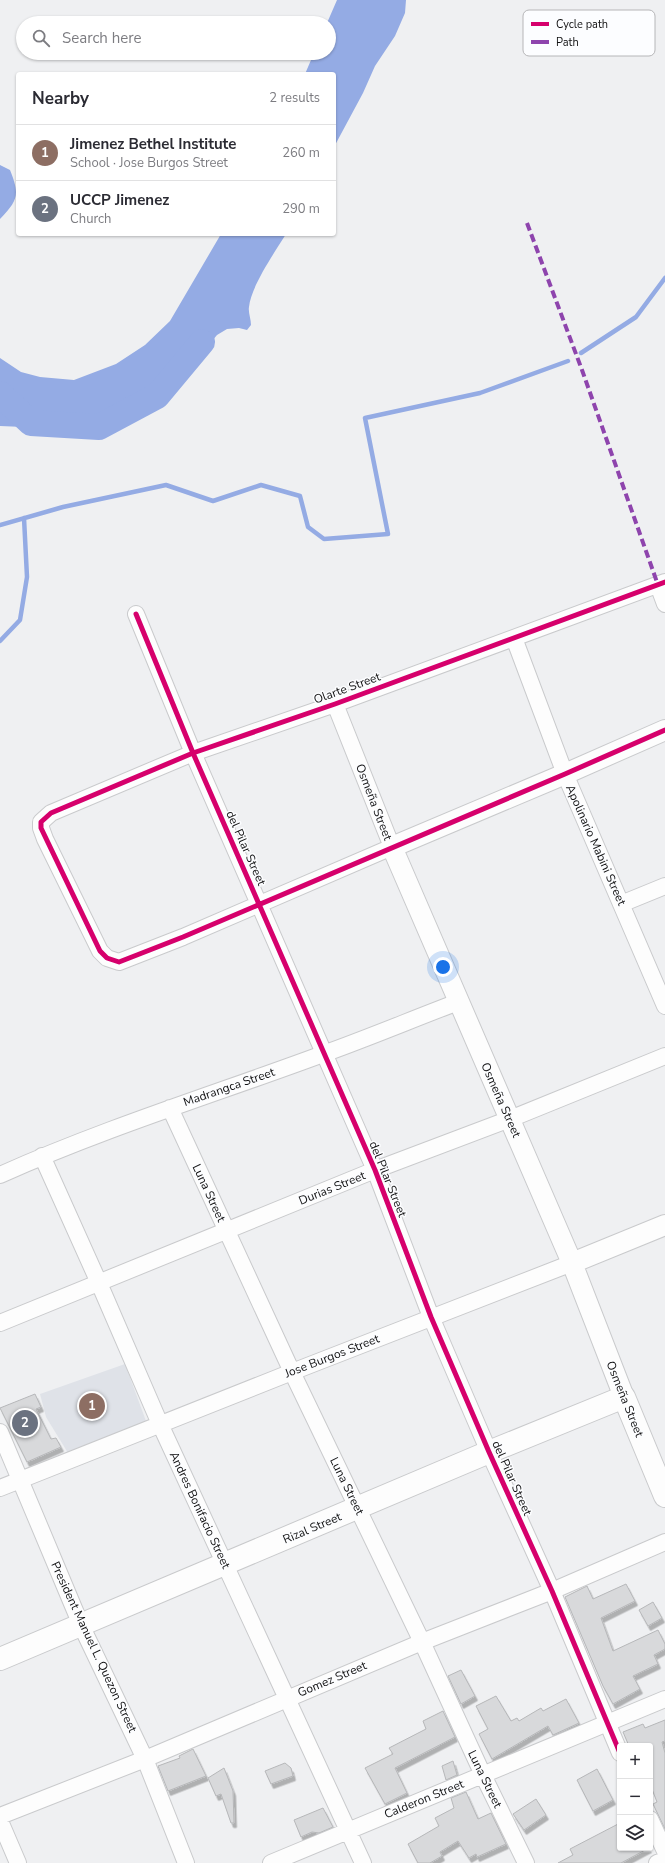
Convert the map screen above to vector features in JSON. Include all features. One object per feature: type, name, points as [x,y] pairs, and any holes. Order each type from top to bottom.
[{"type":"main road","name":"Rizal Street","points":[[0,1659],[226,1565],[488,1452],[624,1398]]},
{"type":"main road","name":"Osmeña Street","points":[[624,1398],[665,1496]]},
{"type":"street","points":[[661,583],[665,604]]},
{"type":"street","name":"Olarte Street","points":[[259,903],[119,962],[114,961],[107,958],[100,950],[45,839],[41,828],[41,822],[51,813],[193,753],[335,704],[661,583]]},
{"type":"street","name":"del Pilar Street","points":[[136,614],[193,753],[323,1054],[375,1170],[431,1317],[488,1452],[552,1590],[617,1747]]},
{"type":"street","name":"Apolinario Mabini Street","points":[[514,638],[565,774],[665,1006]]},
{"type":"street","name":"Osmeña Street","points":[[335,704],[392,847],[572,1263],[624,1398]]},
{"type":"street","points":[[259,903],[565,774],[665,730]]},
{"type":"street","points":[[621,904],[665,886]]},
{"type":"street","name":"Madrangca Street","points":[[0,1175],[42,1156],[170,1108],[323,1054],[458,1002]]},
{"type":"street","name":"Durias Street","points":[[0,1323],[375,1170],[510,1119],[665,1056]]},
{"type":"street","name":"Luna Street","points":[[170,1108],[292,1372],[526,1863]]},
{"type":"street","name":"Andres Bonifacio Street","points":[[42,1156],[99,1282],[160,1424],[363,1863]]},
{"type":"street","name":"Jose Burgos Street","points":[[0,1488],[665,1225]]},
{"type":"street","name":"President Manuel L. Quezon Street","points":[[0,1432],[81,1625],[145,1759],[186,1863]]},
{"type":"street","name":"Gomez Street","points":[[0,1816],[145,1759],[287,1698],[552,1590],[665,1542]]},
{"type":"street","name":"Calderon Street","points":[[271,1863],[665,1699]]},
{"type":"street","points":[[0,1820],[18,1863]]},
{"type":"street","points":[[653,1825],[665,1851]]},
{"type":"street","points":[[657,1863],[665,1860]]},
{"type":"shaded area","points":[[125,1364],[146,1421],[68,1453],[46,1417],[40,1394]]},
{"type":"water","points":[[337,0],[406,0],[405,13],[395,36],[375,66],[363,93],[336,143],[336,72],[306,72],[311,60],[336,60],[336,16],[330,16]]},
{"type":"water","points":[[0,165],[10,170],[15,186],[16,197],[11,207],[0,219]]},
{"type":"water","points":[[220,236],[285,236],[264,269],[254,289],[249,309],[251,325],[247,330],[239,328],[227,329],[217,335],[202,353],[189,365],[165,375],[156,392],[151,395],[132,400],[128,406],[97,419],[24,427],[0,426],[0,358],[21,372],[40,377],[74,380],[116,364],[145,345],[170,321]]},
{"type":"building","points":[[35,1394],[41,1407],[36,1409],[51,1439],[56,1438],[61,1447],[27,1462],[0,1408]]},
{"type":"building","points":[[626,1584],[635,1601],[601,1618],[613,1651],[658,1630],[665,1644],[665,1649],[654,1655],[658,1664],[633,1676],[640,1689],[613,1704],[603,1686],[565,1597],[587,1586],[593,1599]]},
{"type":"building","points":[[653,1602],[662,1618],[648,1626],[639,1610]]},
{"type":"building","points":[[461,1670],[475,1696],[461,1704],[448,1676]]},
{"type":"building","points":[[496,1696],[511,1721],[517,1718],[519,1721],[541,1708],[543,1711],[566,1699],[579,1723],[553,1735],[548,1726],[492,1759],[479,1734],[488,1729],[476,1706]]},
{"type":"building","points":[[443,1711],[455,1737],[395,1768],[407,1793],[385,1804],[365,1768],[393,1754],[389,1748],[426,1729],[423,1721]]},
{"type":"building","points":[[665,1720],[665,1741],[662,1742],[665,1753],[665,1829],[653,1804],[657,1802],[653,1792],[653,1743],[628,1743],[623,1732],[643,1724],[645,1728]]},
{"type":"building","points":[[193,1749],[206,1776],[168,1791],[158,1766],[180,1758],[179,1756]]},
{"type":"building","points":[[453,1761],[457,1775],[446,1780],[442,1766]]},
{"type":"building","points":[[285,1763],[291,1768],[293,1776],[271,1784],[265,1771]]},
{"type":"building","points":[[224,1768],[233,1791],[234,1823],[231,1823],[221,1794],[216,1796],[208,1778]]},
{"type":"building","points":[[597,1769],[613,1800],[593,1811],[577,1780]]},
{"type":"building","points":[[466,1792],[478,1819],[491,1813],[506,1844],[477,1857],[476,1854],[469,1858],[458,1841],[440,1852],[442,1856],[430,1863],[418,1863],[408,1844],[439,1826],[435,1818],[454,1808],[451,1798]]},
{"type":"building","points":[[536,1799],[546,1815],[524,1830],[513,1814]]},
{"type":"building","points":[[323,1808],[333,1827],[319,1833],[312,1832],[301,1837],[294,1820]]},
{"type":"building","points":[[617,1825],[617,1851],[643,1851],[621,1863],[558,1863],[573,1855],[570,1849]]},
{"type":"waterway","points":[[581,353],[636,317],[665,278]]},
{"type":"waterway","points":[[0,394],[31,423],[99,427],[157,396],[202,342]]},
{"type":"waterway","points":[[0,525],[63,507],[166,485],[213,501],[261,485],[300,496],[308,527],[324,539],[388,534],[365,418],[480,393],[568,361]]},
{"type":"waterway","points":[[0,641],[20,620],[27,577],[24,518]]},
{"type":"marked path","points":[[527,223],[582,370],[658,585]]},
{"type":"cycle path","points":[[665,582],[335,704],[193,753],[51,813],[41,822],[41,828],[100,951],[107,958],[119,962],[183,937],[665,730]]},
{"type":"cycle path","points":[[136,614],[193,753],[375,1170],[431,1317],[489,1452],[552,1591],[617,1746]]},
{"type":"place","name":"Jimenez Bethel Institute","points":[[92,1406]]},
{"type":"place","name":"UCCP Jimenez","points":[[25,1423]]}]
